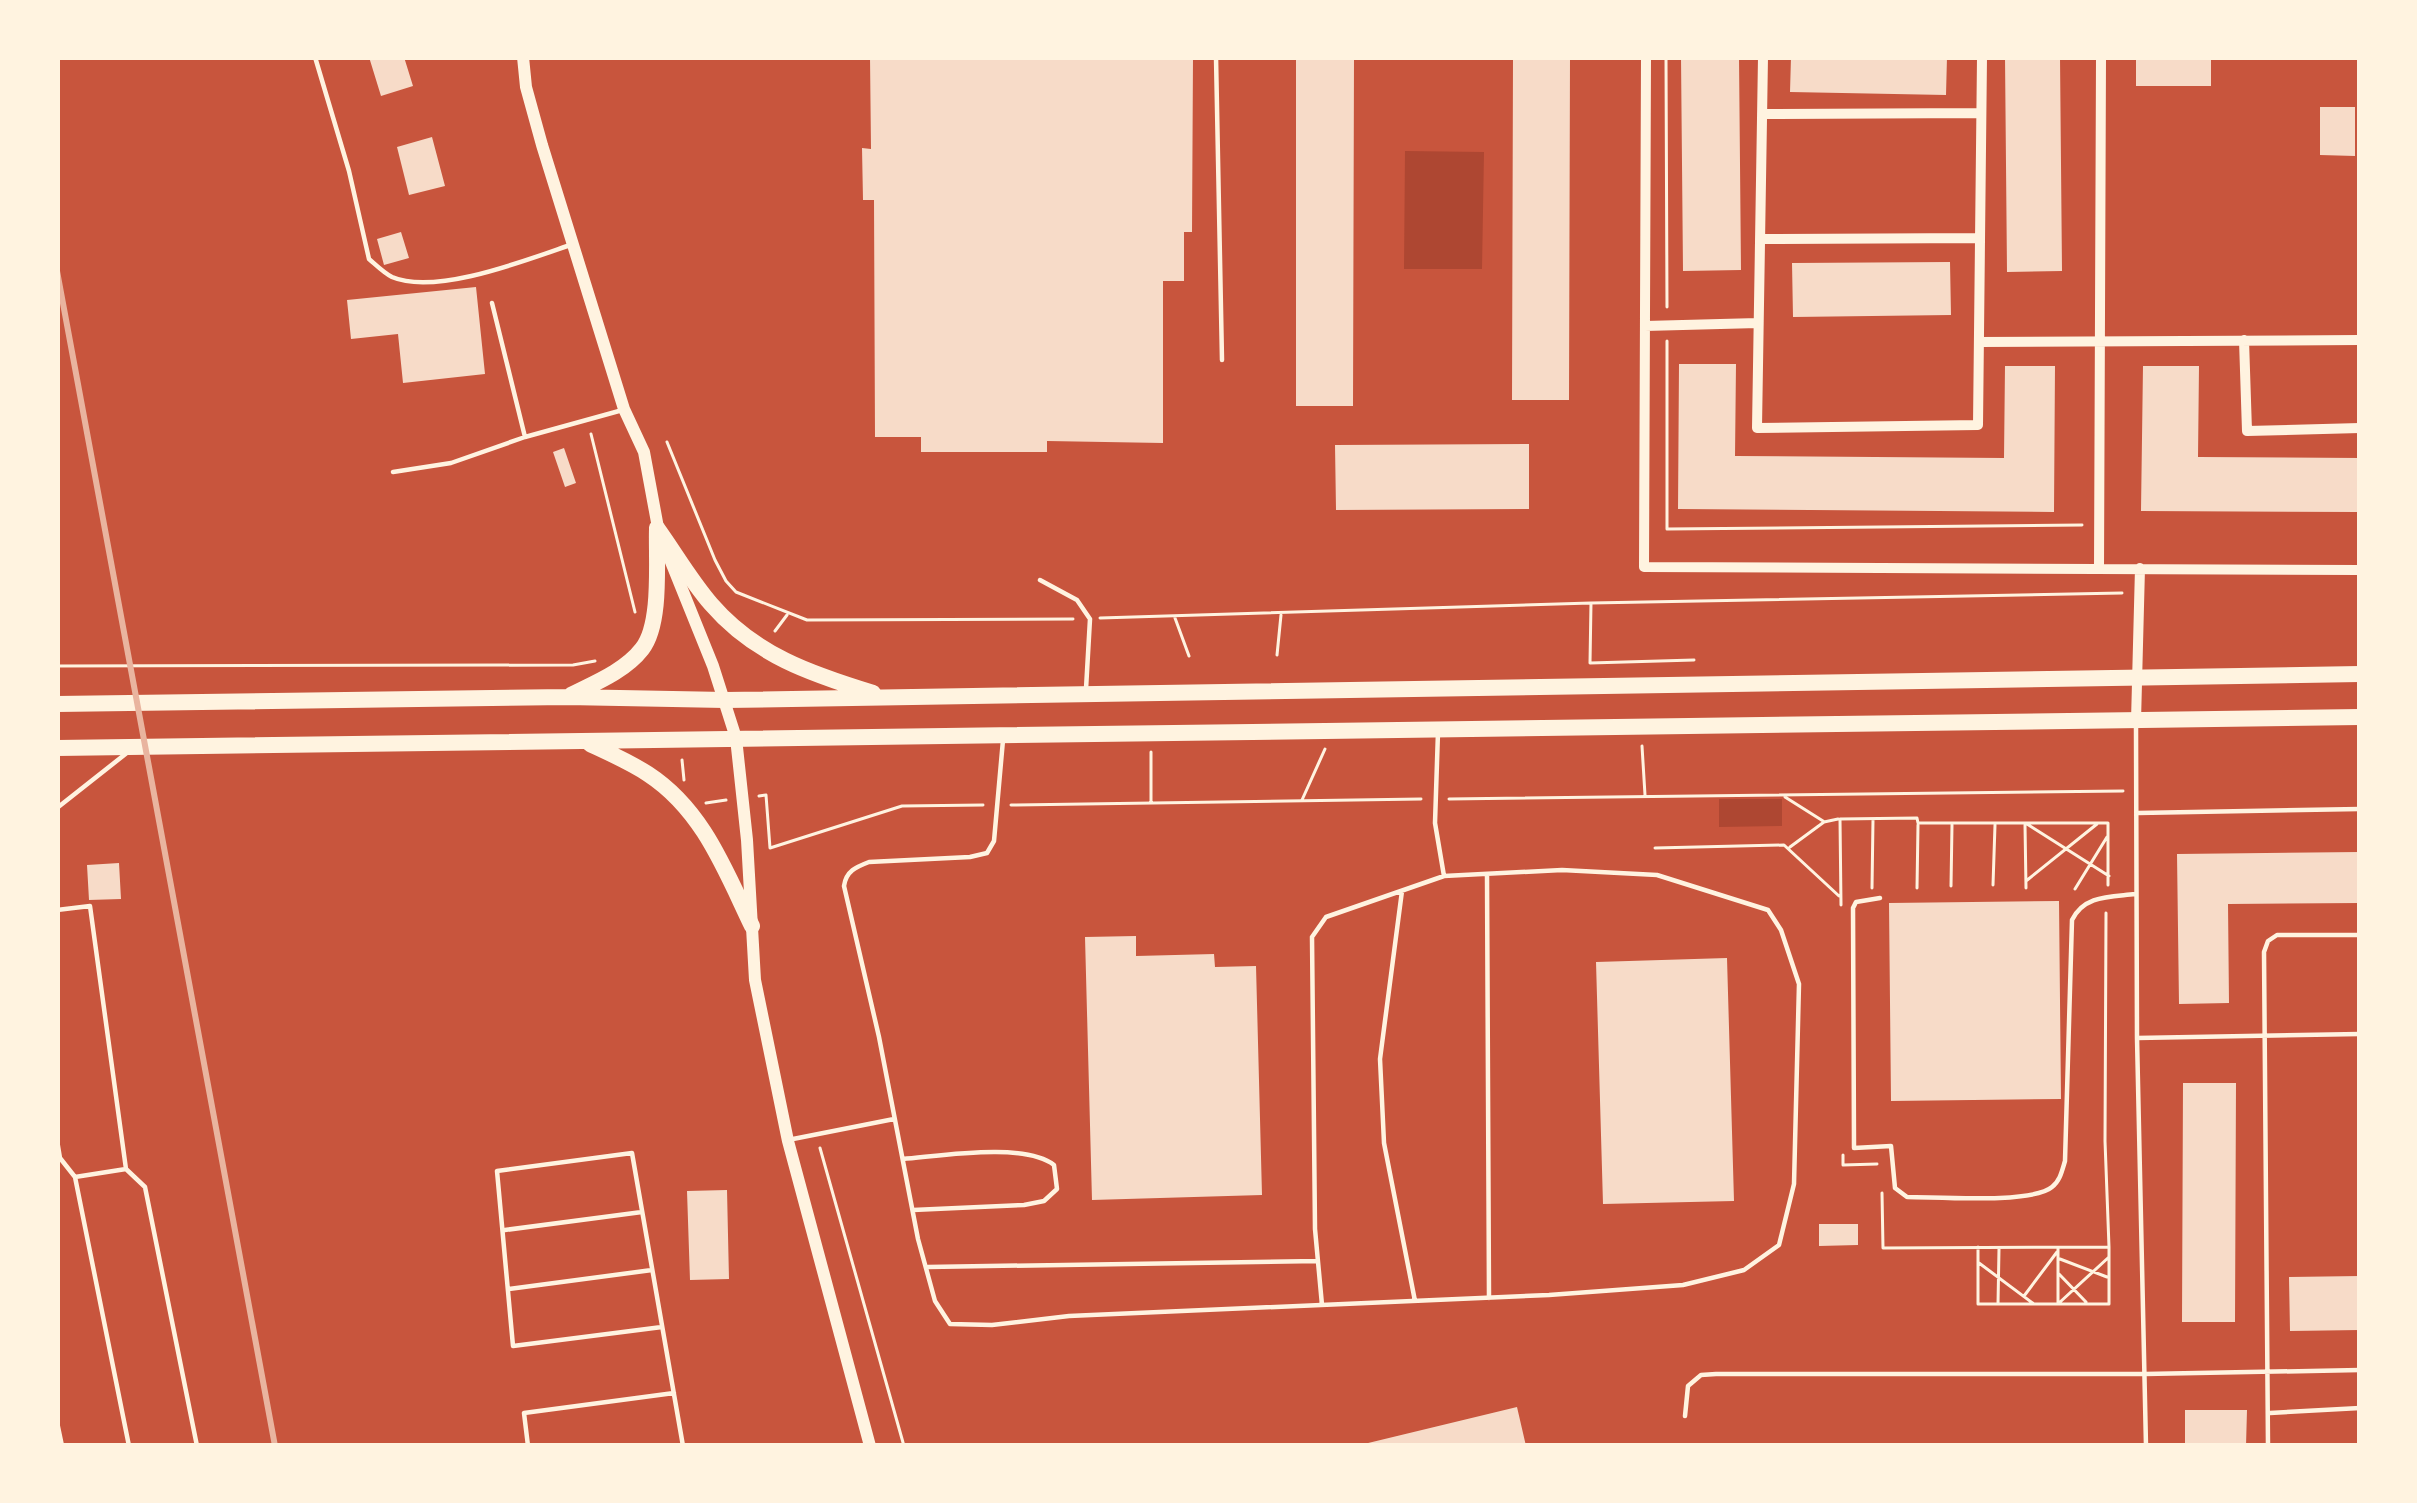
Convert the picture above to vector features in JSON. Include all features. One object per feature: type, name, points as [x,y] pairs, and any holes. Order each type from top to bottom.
[{"type":"main road","points":[[657,528],[710,603],[762,650],[812,674],[888,697]]},
{"type":"main road","points":[[567,697],[611,674],[642,650],[655,613],[657,528]]},
{"type":"main road","points":[[57,704],[567,697],[724,700],[2360,674]]},
{"type":"main road","points":[[57,748],[2360,717]]},
{"type":"main road","points":[[589,743],[644,771],[686,806],[714,847],[752,926]]},
{"type":"street","points":[[523,57],[526,87],[573,244],[624,409],[644,452],[657,528],[736,737],[755,980],[788,1141],[870,1446]]},
{"type":"street","points":[[1646,57],[1644,567],[2360,570]]},
{"type":"street","points":[[1762,57],[1757,428],[1978,425],[1982,57]]},
{"type":"street","points":[[2099,568],[2101,57]]},
{"type":"street","points":[[1762,114],[1981,113]]},
{"type":"street","points":[[1760,239],[1980,238]]},
{"type":"street","points":[[1645,326],[1758,323]]},
{"type":"street","points":[[2244,340],[2247,431],[2360,428]]},
{"type":"street","points":[[1979,342],[2360,340]]},
{"type":"street","points":[[2136,722],[2140,568]]},
{"type":"lane","points":[[314,57],[349,171],[369,259],[392,277],[442,280],[491,272],[573,244]]},
{"type":"lane","points":[[1216,57],[1222,360]]},
{"type":"lane","points":[[492,303],[525,437]]},
{"type":"lane","points":[[393,472],[451,463],[624,409]]},
{"type":"lane","points":[[1040,580],[1077,600],[1090,619],[1085,694]]},
{"type":"lane","points":[[2136,722],[2146,1446]]},
{"type":"lane","points":[[1438,729],[1435,823],[1444,876]]},
{"type":"lane","points":[[1004,734],[994,841],[987,853],[869,862],[845,876],[844,886],[926,1267],[935,1301],[950,1324],[992,1325],[1070,1316],[1322,1306],[1489,1298],[1683,1285],[1744,1270],[1779,1245],[1794,1184],[1799,984],[1781,930],[1768,910],[1657,875],[1562,870],[1444,876],[1326,917],[1312,937],[1315,1229],[1322,1306]]},
{"type":"lane","points":[[57,808],[135,747]]},
{"type":"lane","points":[[2137,813],[2360,809]]},
{"type":"lane","points":[[1486,874],[1489,1298]]},
{"type":"lane","points":[[1402,891],[1380,1059],[1384,1143],[1415,1301]]},
{"type":"lane","points":[[1880,898],[1856,902],[1853,908],[1854,1148],[1891,1146],[1895,1188],[1907,1197],[1968,1197],[2028,1196],[2052,1187],[2060,1177],[2067,1143],[2072,920],[2087,901],[2135,894]]},
{"type":"lane","points":[[57,910],[90,906],[126,1169],[145,1187],[197,1446]]},
{"type":"lane","points":[[2267,1446],[2264,952],[2277,935],[2360,935]]},
{"type":"lane","points":[[2137,1038],[2360,1034]]},
{"type":"lane","points":[[788,1141],[895,1119]]},
{"type":"lane","points":[[57,1139],[60,1158],[75,1177],[129,1446]]},
{"type":"lane","points":[[902,1159],[1017,1151],[1044,1156],[1054,1165],[1057,1189],[1044,1201],[913,1210]]},
{"type":"lane","points":[[662,1327],[513,1346],[497,1171],[632,1153],[683,1446]]},
{"type":"lane","points":[[75,1177],[126,1169]]},
{"type":"lane","points":[[503,1231],[642,1212]]},
{"type":"lane","points":[[926,1267],[1318,1261]]},
{"type":"lane","points":[[508,1289],[652,1270]]},
{"type":"lane","points":[[1685,1416],[1688,1386],[1701,1375],[2360,1370]]},
{"type":"lane","points":[[528,1446],[524,1413],[674,1393]]},
{"type":"lane","points":[[2267,1413],[2360,1408]]},
{"type":"lane","points":[[57,1422],[62,1446]]},
{"type":"path","points":[[588,420],[638,624]]},
{"type":"path","points":[[667,442],[731,588],[807,620],[1090,619],[2139,592]]},
{"type":"path","points":[[1592,603],[1590,663],[1694,660]]},
{"type":"path","points":[[1277,655],[1281,613]]},
{"type":"path","points":[[762,650],[788,614]]},
{"type":"path","points":[[1175,616],[1190,656]]},
{"type":"path","points":[[57,666],[573,665],[610,658]]},
{"type":"path","points":[[1302,801],[1334,730]]},
{"type":"path","points":[[1150,733],[1151,803]]},
{"type":"path","points":[[680,740],[686,806],[766,796],[770,848],[902,806],[2137,791]]},
{"type":"path","points":[[1641,746],[1645,797]]},
{"type":"path","points":[[1782,795],[1824,822]]},
{"type":"path","points":[[1872,888],[1873,818]]},
{"type":"path","points":[[1788,849],[1824,822],[1840,819]]},
{"type":"path","points":[[1917,888],[1917,820],[2108,823],[2105,1141],[2109,1246],[2109,1304],[1978,1304],[1978,1247],[2109,1246]]},
{"type":"path","points":[[2026,880],[2099,822]]},
{"type":"path","points":[[1951,886],[1952,823]]},
{"type":"path","points":[[1994,885],[1995,823]]},
{"type":"path","points":[[2025,823],[2109,876]]},
{"type":"path","points":[[2025,823],[2026,888]]},
{"type":"path","points":[[2075,889],[2108,836]]},
{"type":"path","points":[[1655,848],[1784,845],[1840,897]]},
{"type":"path","points":[[816,1135],[904,1446]]},
{"type":"path","points":[[1998,1304],[1999,1247]]},
{"type":"path","points":[[2058,1249],[2058,1304]]},
{"type":"path","points":[[2024,1296],[2058,1249]]},
{"type":"path","points":[[2058,1304],[2109,1257]]},
{"type":"path","points":[[2058,1258],[2109,1278]]},
{"type":"path","points":[[1978,1262],[2035,1304]]},
{"type":"path","points":[[2058,1273],[2088,1304]]},
{"type":"shaded area","points":[[1405,151],[1484,152],[1482,269],[1404,269]]},
{"type":"shaded area","points":[[1719,799],[1782,799],[1782,826],[1719,827]]},
{"type":"building","points":[[369,57],[404,57],[413,86],[381,96]]},
{"type":"building","points":[[870,57],[1193,57],[1192,232],[1184,232],[1184,281],[1163,281],[1163,443],[1047,441],[1047,452],[921,452],[921,437],[875,437],[874,200],[863,200],[862,148],[871,149]]},
{"type":"building","points":[[1296,57],[1354,57],[1353,406],[1296,406]]},
{"type":"building","points":[[1513,57],[1570,57],[1569,400],[1512,400]]},
{"type":"building","points":[[1681,57],[1739,57],[1741,270],[1683,271]]},
{"type":"building","points":[[1791,57],[1947,57],[1946,95],[1790,92]]},
{"type":"building","points":[[2005,57],[2060,57],[2062,271],[2007,272]]},
{"type":"building","points":[[2136,57],[2211,57],[2211,86],[2136,86]]},
{"type":"building","points":[[2320,107],[2355,107],[2355,156],[2320,155]]},
{"type":"building","points":[[432,137],[445,186],[409,195],[397,147]]},
{"type":"building","points":[[401,232],[409,258],[384,265],[377,239]]},
{"type":"building","points":[[1950,262],[1951,315],[1793,317],[1792,263]]},
{"type":"building","points":[[476,287],[485,374],[403,383],[398,334],[351,339],[347,300]]},
{"type":"building","points":[[1679,364],[1736,364],[1735,456],[2004,458],[2005,366],[2055,366],[2054,512],[1678,509]]},
{"type":"building","points":[[2143,366],[2199,366],[2198,457],[2360,458],[2360,512],[2141,511]]},
{"type":"building","points":[[1529,444],[1529,509],[1336,510],[1335,445]]},
{"type":"building","points":[[564,448],[576,483],[565,487],[553,452]]},
{"type":"building","points":[[2360,852],[2360,903],[2228,904],[2229,1003],[2179,1004],[2177,854]]},
{"type":"building","points":[[119,863],[121,899],[89,900],[87,865]]},
{"type":"building","points":[[2059,901],[2061,1099],[1891,1101],[1889,903]]},
{"type":"building","points":[[1136,936],[1136,956],[1214,954],[1215,967],[1256,966],[1262,1195],[1092,1200],[1085,937]]},
{"type":"building","points":[[1727,958],[1734,1201],[1603,1204],[1596,962]]},
{"type":"building","points":[[2183,1083],[2236,1083],[2235,1322],[2182,1322]]},
{"type":"building","points":[[727,1190],[729,1279],[690,1280],[687,1191]]},
{"type":"building","points":[[1819,1224],[1858,1224],[1858,1245],[1819,1246]]},
{"type":"building","points":[[2360,1276],[2360,1330],[2290,1331],[2289,1277]]},
{"type":"building","points":[[1517,1407],[1526,1446],[1364,1446],[1364,1444]]},
{"type":"building","points":[[2185,1410],[2247,1410],[2246,1446],[2185,1446]]},
{"type":"railway","points":[[57,271],[275,1446]]}]
